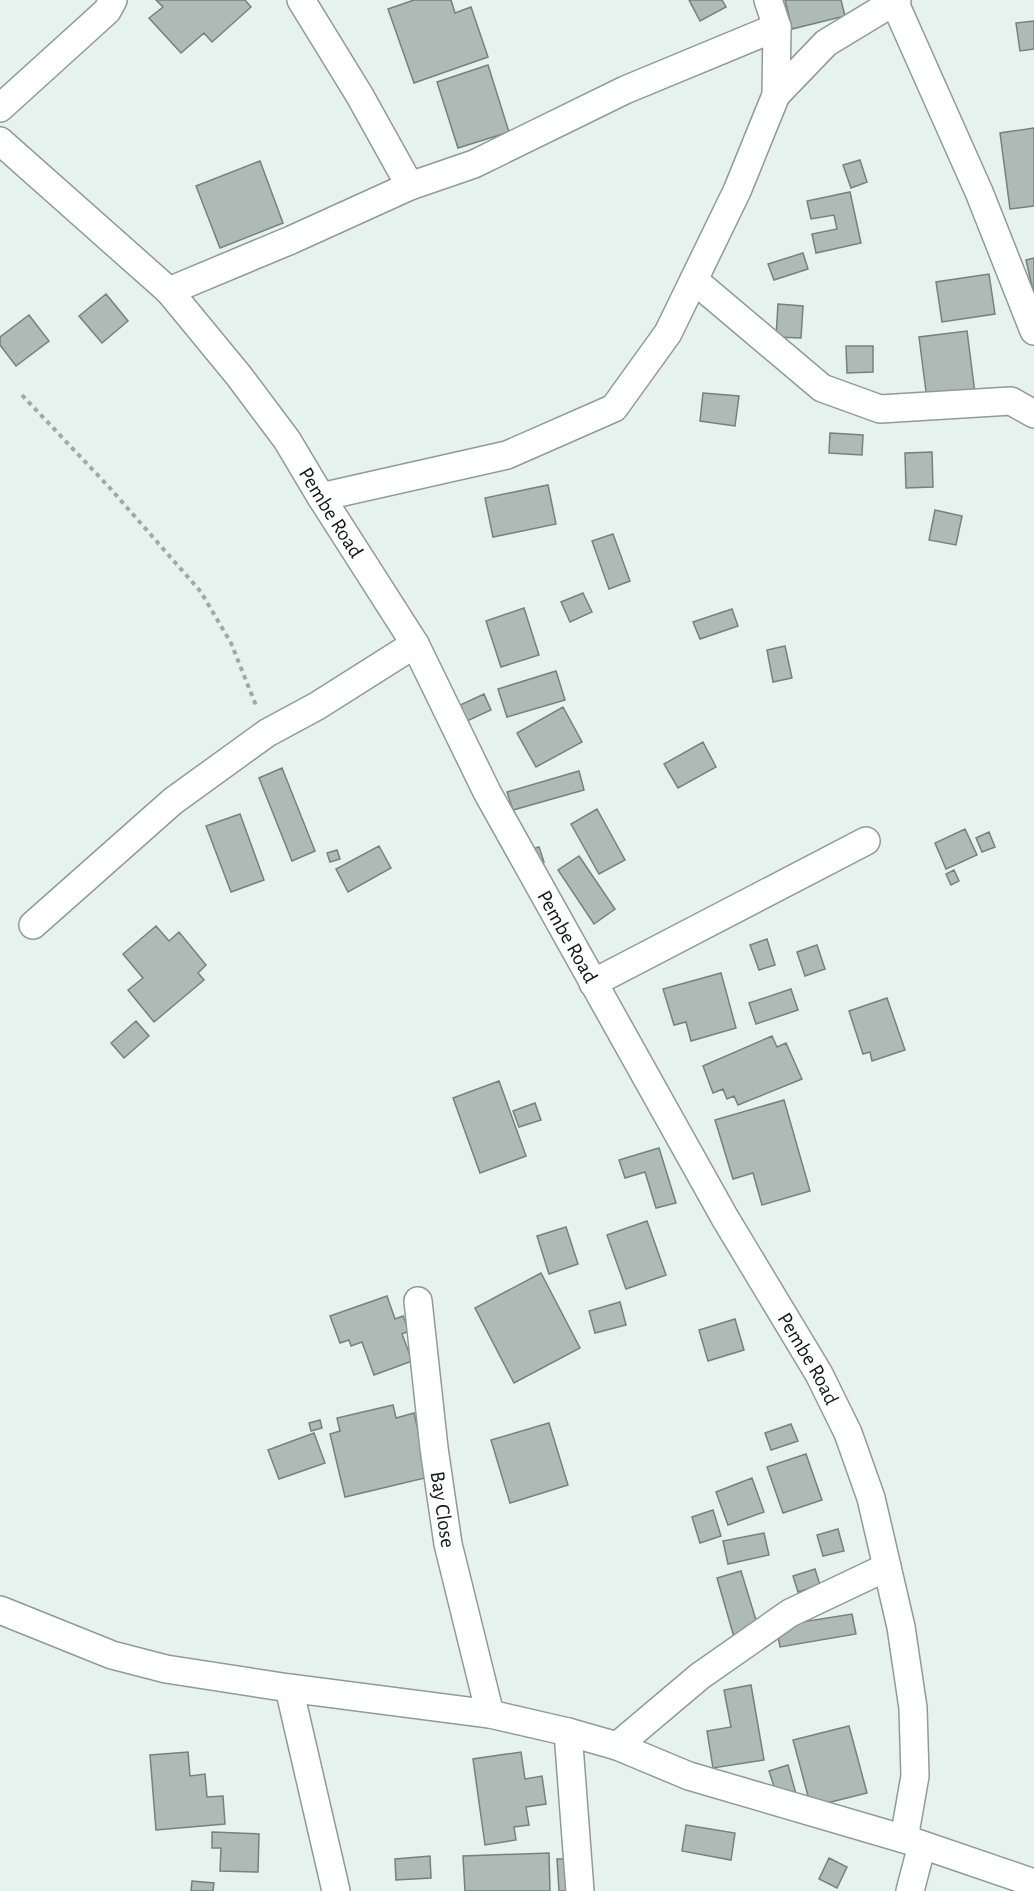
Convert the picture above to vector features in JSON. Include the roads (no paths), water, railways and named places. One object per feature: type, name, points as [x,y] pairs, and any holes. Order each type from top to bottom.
[{"type":"street","points":[[0,108],[107,11],[113,0]]},
{"type":"street","points":[[301,0],[360,96],[410,186]]},
{"type":"street","points":[[321,497],[507,455],[614,408],[668,333],[737,191],[776,95],[777,27],[768,0]]},
{"type":"street","points":[[776,95],[826,44],[896,1],[979,192],[1034,331]]},
{"type":"street","points":[[169,291],[291,240],[410,186],[474,164],[625,90],[777,27]]},
{"type":"street","name":"Pembe Road","points":[[6,156],[169,291],[239,376],[287,440],[415,645],[487,792],[725,1218],[819,1374],[848,1433],[864,1476],[901,1627],[914,1708],[914,1842],[910,1891]]},
{"type":"street","points":[[694,280],[822,388],[880,409],[1011,401],[1034,414]]},
{"type":"street","points":[[33,925],[173,801],[267,733],[317,706],[415,645]]},
{"type":"street","points":[[593,983],[866,841]]},
{"type":"street","name":"Bay Close","points":[[417,1301],[448,1544],[490,1714]]},
{"type":"street","points":[[617,1746],[700,1676],[790,1613],[887,1567]]},
{"type":"street","points":[[0,1610],[112,1655],[155,1666],[289,1688],[490,1714],[568,1732],[617,1746],[689,1776],[914,1842],[1034,1883]]},
{"type":"street","points":[[289,1688],[336,1891]]},
{"type":"street","points":[[568,1732],[580,1891]]}]
